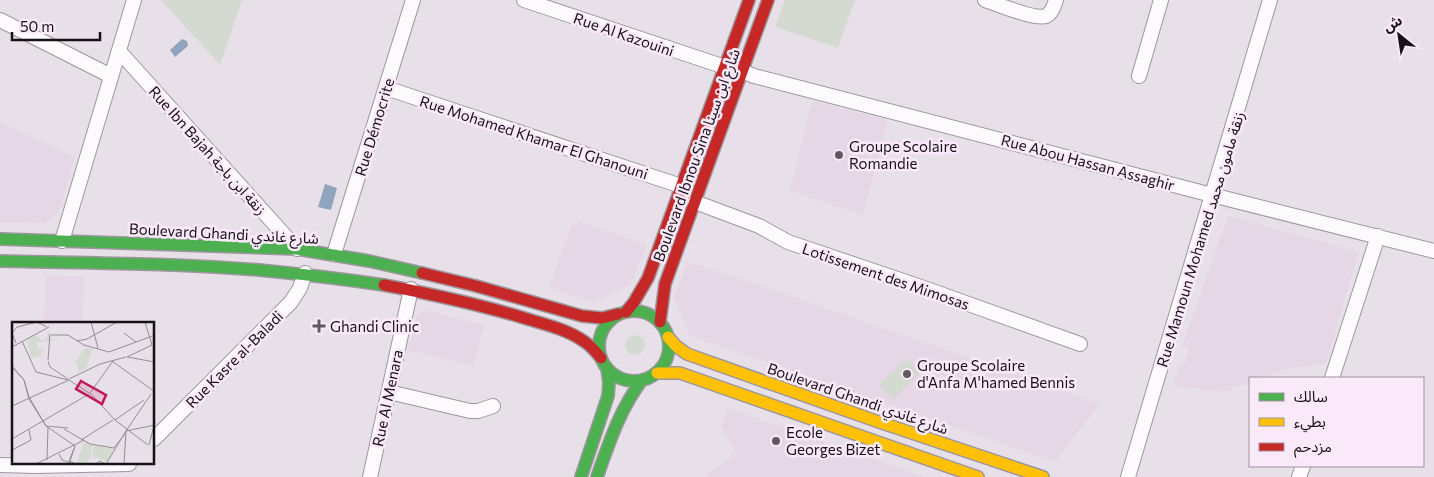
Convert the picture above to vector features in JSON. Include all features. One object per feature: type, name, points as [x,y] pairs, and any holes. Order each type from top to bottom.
[{"type":"main road","name":"Boulevard Ibnou Sina شارع ابن سينا","points":[[622,313],[634,302],[648,278],[749,0]]},
{"type":"main road","name":"Boulevard Ibnou Sina شارع ابن سينا","points":[[660,322],[664,290],[768,0]]},
{"type":"main road","name":"Boulevard Ghandi شارع غاندي","points":[[0,239],[297,249],[334,254],[457,280],[582,316],[602,318],[622,313]]},
{"type":"main road","points":[[0,261],[127,264],[305,273],[411,289],[496,309],[575,336],[588,344],[604,363],[615,376],[621,379],[636,381],[650,378],[663,366],[667,358],[669,346],[665,328],[660,322],[644,312],[622,313],[608,323],[601,334],[599,347],[604,363],[609,382],[608,396],[581,477]]},
{"type":"main road","name":"Boulevard Ghandi شارع غاندي","points":[[668,337],[687,354],[876,421],[1043,477]]},
{"type":"main road","points":[[656,373],[680,373],[867,440],[978,477]]},
{"type":"main road","points":[[597,477],[622,412],[642,380]]},
{"type":"main road","points":[[605,477],[608,446]]},
{"type":"street","points":[[62,241],[134,0]]},
{"type":"street","name":"Rue Démocrite","points":[[334,254],[413,0]]},
{"type":"street","name":"Rue Al Kazouini","points":[[524,0],[725,68]]},
{"type":"street","points":[[985,0],[1040,17],[1046,16],[1051,12],[1056,0]]},
{"type":"street","points":[[1139,76],[1161,0]]},
{"type":"street","name":"Rue Mamoun Mohamed زنقة مامون محمد","points":[[1128,477],[1270,0]]},
{"type":"street","points":[[0,20],[111,76]]},
{"type":"street","name":"Rue Ibn Bajah زنقة ابن باجة","points":[[119,51],[297,249]]},
{"type":"street","name":"Rue Abou Hassan Assaghir","points":[[742,71],[1212,195],[1434,251]]},
{"type":"street","name":"Rue Mohamed Khamar El Ghanouni","points":[[386,88],[681,186]]},
{"type":"street","name":"Lotissement des Mimosas","points":[[695,202],[759,226],[788,242],[1080,344]]},
{"type":"street","points":[[1332,377],[1378,236]]},
{"type":"street","name":"Rue Kasre al-Baladi","points":[[155,438],[291,302],[300,288],[305,273]]},
{"type":"street","name":"Rue Al Menara","points":[[370,477],[411,289]]},
{"type":"street","points":[[388,392],[470,411],[478,411],[493,406]]},
{"type":"street","points":[[0,465],[130,464]]},
{"type":"street","points":[[116,477],[130,464]]},
{"type":"street","points":[[35,466],[48,477]]},
{"type":"shaded area","points":[[161,0],[242,0],[220,65]]},
{"type":"shaded area","points":[[785,0],[855,0],[838,48],[775,27]]},
{"type":"shaded area","name":"Groupe Scolaire Romandie","points":[[812,101],[888,120],[863,215],[790,191]]},
{"type":"shaded area","points":[[0,122],[75,157],[59,212],[44,223],[0,222]]},
{"type":"shaded area","points":[[1228,216],[1359,252],[1326,363],[1286,369],[1264,377],[1249,377],[1249,382],[1223,392],[1173,386],[1179,365],[1186,361],[1189,347],[1182,346]]},
{"type":"shaded area","points":[[580,221],[647,245],[631,284],[593,303],[549,287],[572,224],[578,226]]},
{"type":"shaded area","name":"Groupe Scolaire d'Anfa M'hamed Bennis","points":[[687,262],[739,278],[1100,403],[1055,462],[690,336],[674,298]]},
{"type":"shaded area","points":[[46,276],[84,277],[83,322],[44,322]]},
{"type":"shaded area","points":[[425,310],[484,325],[474,366],[408,350],[417,315]]},
{"type":"shaded area","points":[[635,335],[642,338],[645,345],[642,352],[635,355],[628,352],[625,345],[628,338]]},
{"type":"shaded area","points":[[908,358],[921,372],[893,400],[879,385]]},
{"type":"shaded area","name":"Ecole Georges Bizet","points":[[728,408],[925,477],[708,477],[706,474],[737,455],[721,427]]},
{"type":"water","points":[[182,39],[187,41],[188,46],[175,57],[170,50]]},
{"type":"water","points":[[325,184],[337,188],[331,210],[318,207]]},
{"type":"traffic: fast","points":[[0,239],[297,249],[369,261],[422,273]]},
{"type":"traffic: fast","points":[[0,261],[227,268],[290,273],[384,285]]},
{"type":"traffic: fast","points":[[627,311],[641,311],[654,317],[663,326],[669,339],[669,346],[667,359],[659,371],[641,381],[627,381],[614,375],[605,366],[599,353],[599,339],[605,326],[614,317],[627,311]]},
{"type":"traffic: fast","points":[[581,477],[608,396],[607,368]]},
{"type":"traffic: fast","points":[[597,477],[621,414],[642,380]]},
{"type":"traffic: slow","points":[[668,337],[687,354],[876,421],[1043,477]]},
{"type":"traffic: slow","points":[[657,373],[680,373],[978,477]]},
{"type":"traffic: jam","points":[[626,312],[648,278],[749,0]]},
{"type":"traffic: jam","points":[[660,322],[665,284],[768,0]]},
{"type":"traffic: jam","points":[[422,273],[582,316],[602,318],[618,314]]},
{"type":"traffic: jam","points":[[384,285],[472,304],[555,327],[585,342],[601,358]]},
{"type":"place","name":"Groupe Scolaire Romandie","points":[[839,155]]},
{"type":"place","name":"Ghandi Clinic","points":[[319,326]]},
{"type":"place","name":"Groupe Scolaire d'Anfa M'hamed Bennis","points":[[907,374]]},
{"type":"place","name":"Ecole Georges Bizet","points":[[776,441]]}]
